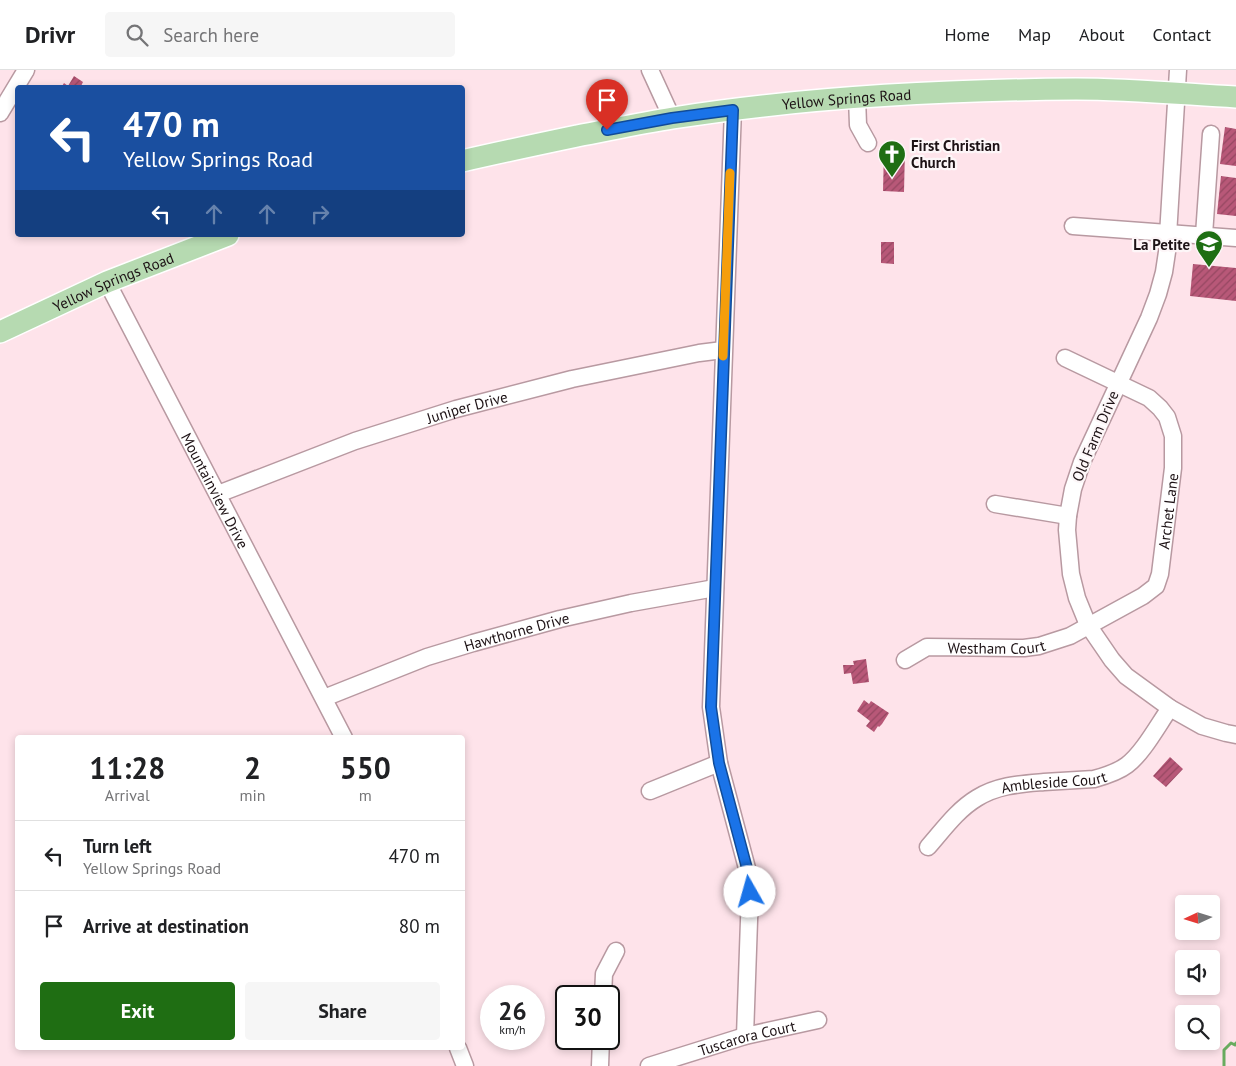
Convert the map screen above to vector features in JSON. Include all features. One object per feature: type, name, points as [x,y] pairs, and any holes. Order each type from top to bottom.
[{"type":"main road","name":"Yellow Springs Road","points":[[465,160],[672,118],[857,97],[955,91],[1076,90],[1236,97]]},
{"type":"main road","name":"Yellow Springs Road","points":[[0,332],[107,282],[223,237]]},
{"type":"street","points":[[17,85],[26,70]]},
{"type":"street","points":[[650,70],[672,118]]},
{"type":"street","name":"Old Farm Drive","points":[[1178,70],[1169,233],[1164,272],[1149,318],[1082,462],[1073,489],[1068,516],[1067,539],[1071,574],[1077,598],[1088,626],[1112,660],[1126,676],[1170,708],[1202,726],[1236,735]]},
{"type":"street","points":[[0,114],[15,89]]},
{"type":"street","points":[[857,97],[858,125],[868,143]]},
{"type":"street","points":[[733,110],[711,707],[719,763],[748,872],[750,892],[745,1036]]},
{"type":"street","points":[[1204,235],[1211,134]]},
{"type":"street","points":[[1073,226],[1236,238]]},
{"type":"street","name":"Mountainview Drive","points":[[107,282],[342,735]]},
{"type":"street","name":"Juniper Drive","points":[[218,494],[355,441],[456,409],[572,378],[699,353],[724,350]]},
{"type":"street","name":"Archet Lane","points":[[1065,358],[1149,398],[1167,417],[1173,436],[1173,468],[1160,574],[1156,586],[1143,596],[1088,626]]},
{"type":"street","points":[[995,504],[1068,516]]},
{"type":"street","name":"Hawthorne Drive","points":[[324,698],[427,657],[474,643],[560,619],[630,603],[715,588]]},
{"type":"street","name":"Westham Court","points":[[905,660],[927,647],[1024,648],[1039,646],[1070,636],[1088,626]]},
{"type":"street","name":"Ambleside Court","points":[[928,847],[952,819],[975,799],[988,791],[1019,784],[1094,779],[1126,766],[1139,754],[1170,708]]},
{"type":"street","points":[[650,791],[719,763]]},
{"type":"street","points":[[604,985],[604,974],[616,951]]},
{"type":"street","name":"Tuscarora Court","points":[[649,1066],[745,1036],[818,1020]]},
{"type":"street","points":[[459,1050],[466,1066]]},
{"type":"street","points":[[600,1066],[601,1050]]},
{"type":"building","points":[[74,76],[83,82],[82,85],[69,85]]},
{"type":"building","points":[[1225,127],[1236,129],[1236,166],[1220,164]]},
{"type":"building","points":[[889,147],[905,149],[904,192],[883,191],[884,150],[889,150]]},
{"type":"building","points":[[1221,176],[1236,178],[1236,216],[1217,214]]},
{"type":"building","points":[[881,242],[894,242],[894,264],[881,263]]},
{"type":"building","points":[[1193,264],[1236,268],[1236,301],[1190,296]]},
{"type":"building","points":[[866,659],[869,682],[853,684],[851,673],[844,674],[843,665],[854,665],[853,661]]},
{"type":"building","points":[[864,700],[869,704],[871,701],[889,713],[874,732],[866,726],[870,721],[857,711]]},
{"type":"building","points":[[1170,757],[1183,769],[1166,787],[1153,776]]},
{"type":"waterway","points":[[1224,1066],[1224,1050],[1231,1043],[1235,1045],[1236,1043]]},
{"type":"slow traffic","points":[[723,356],[730,173]]},
{"type":"place","name":"First Christian Church","points":[[892,178]]},
{"type":"place","name":"La Petite","points":[[1209,268]]},
{"type":"route","points":[[607,130],[672,118],[733,110],[711,707],[719,763],[748,872],[750,892]]}]
